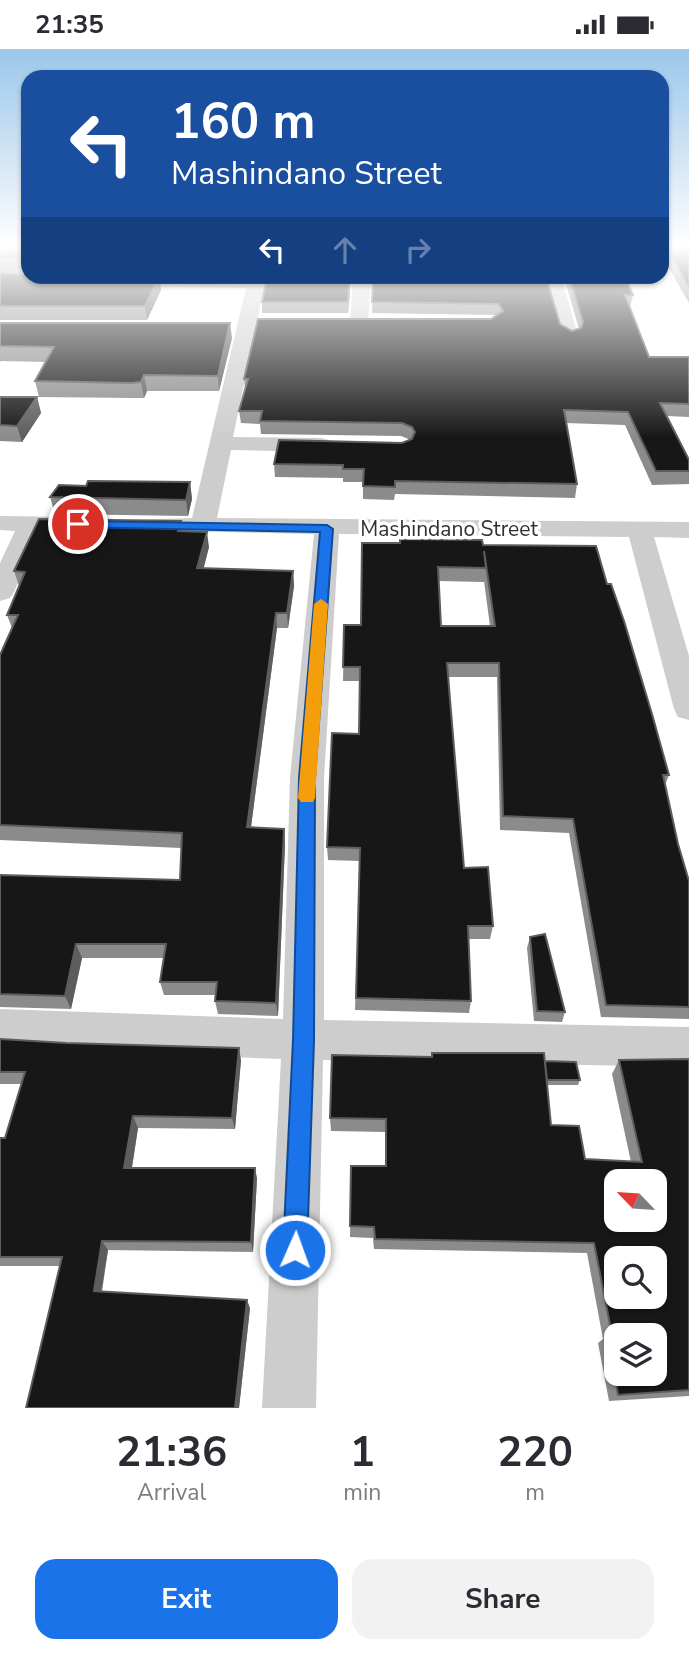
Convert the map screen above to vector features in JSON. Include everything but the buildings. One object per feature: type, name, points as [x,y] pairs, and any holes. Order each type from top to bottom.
[{"type":"street","points":[[203,526],[250,310]]},
{"type":"street","points":[[359,324],[360,310]]},
{"type":"street","points":[[562,310],[569,335]]},
{"type":"street","points":[[221,443],[346,445]]},
{"type":"street","name":"Mashindano Street","points":[[0,523],[327,529],[689,530]]},
{"type":"street","points":[[0,591],[31,524]]},
{"type":"street","points":[[289,1408],[303,1040],[307,778],[327,529]]},
{"type":"street","points":[[639,529],[689,709]]},
{"type":"street","points":[[0,1029],[303,1040],[689,1047]]},
{"type":"slow traffic","points":[[307,798],[321,604]]},
{"type":"route","points":[[78,524],[327,529],[307,778],[303,1040],[295,1250]]}]
